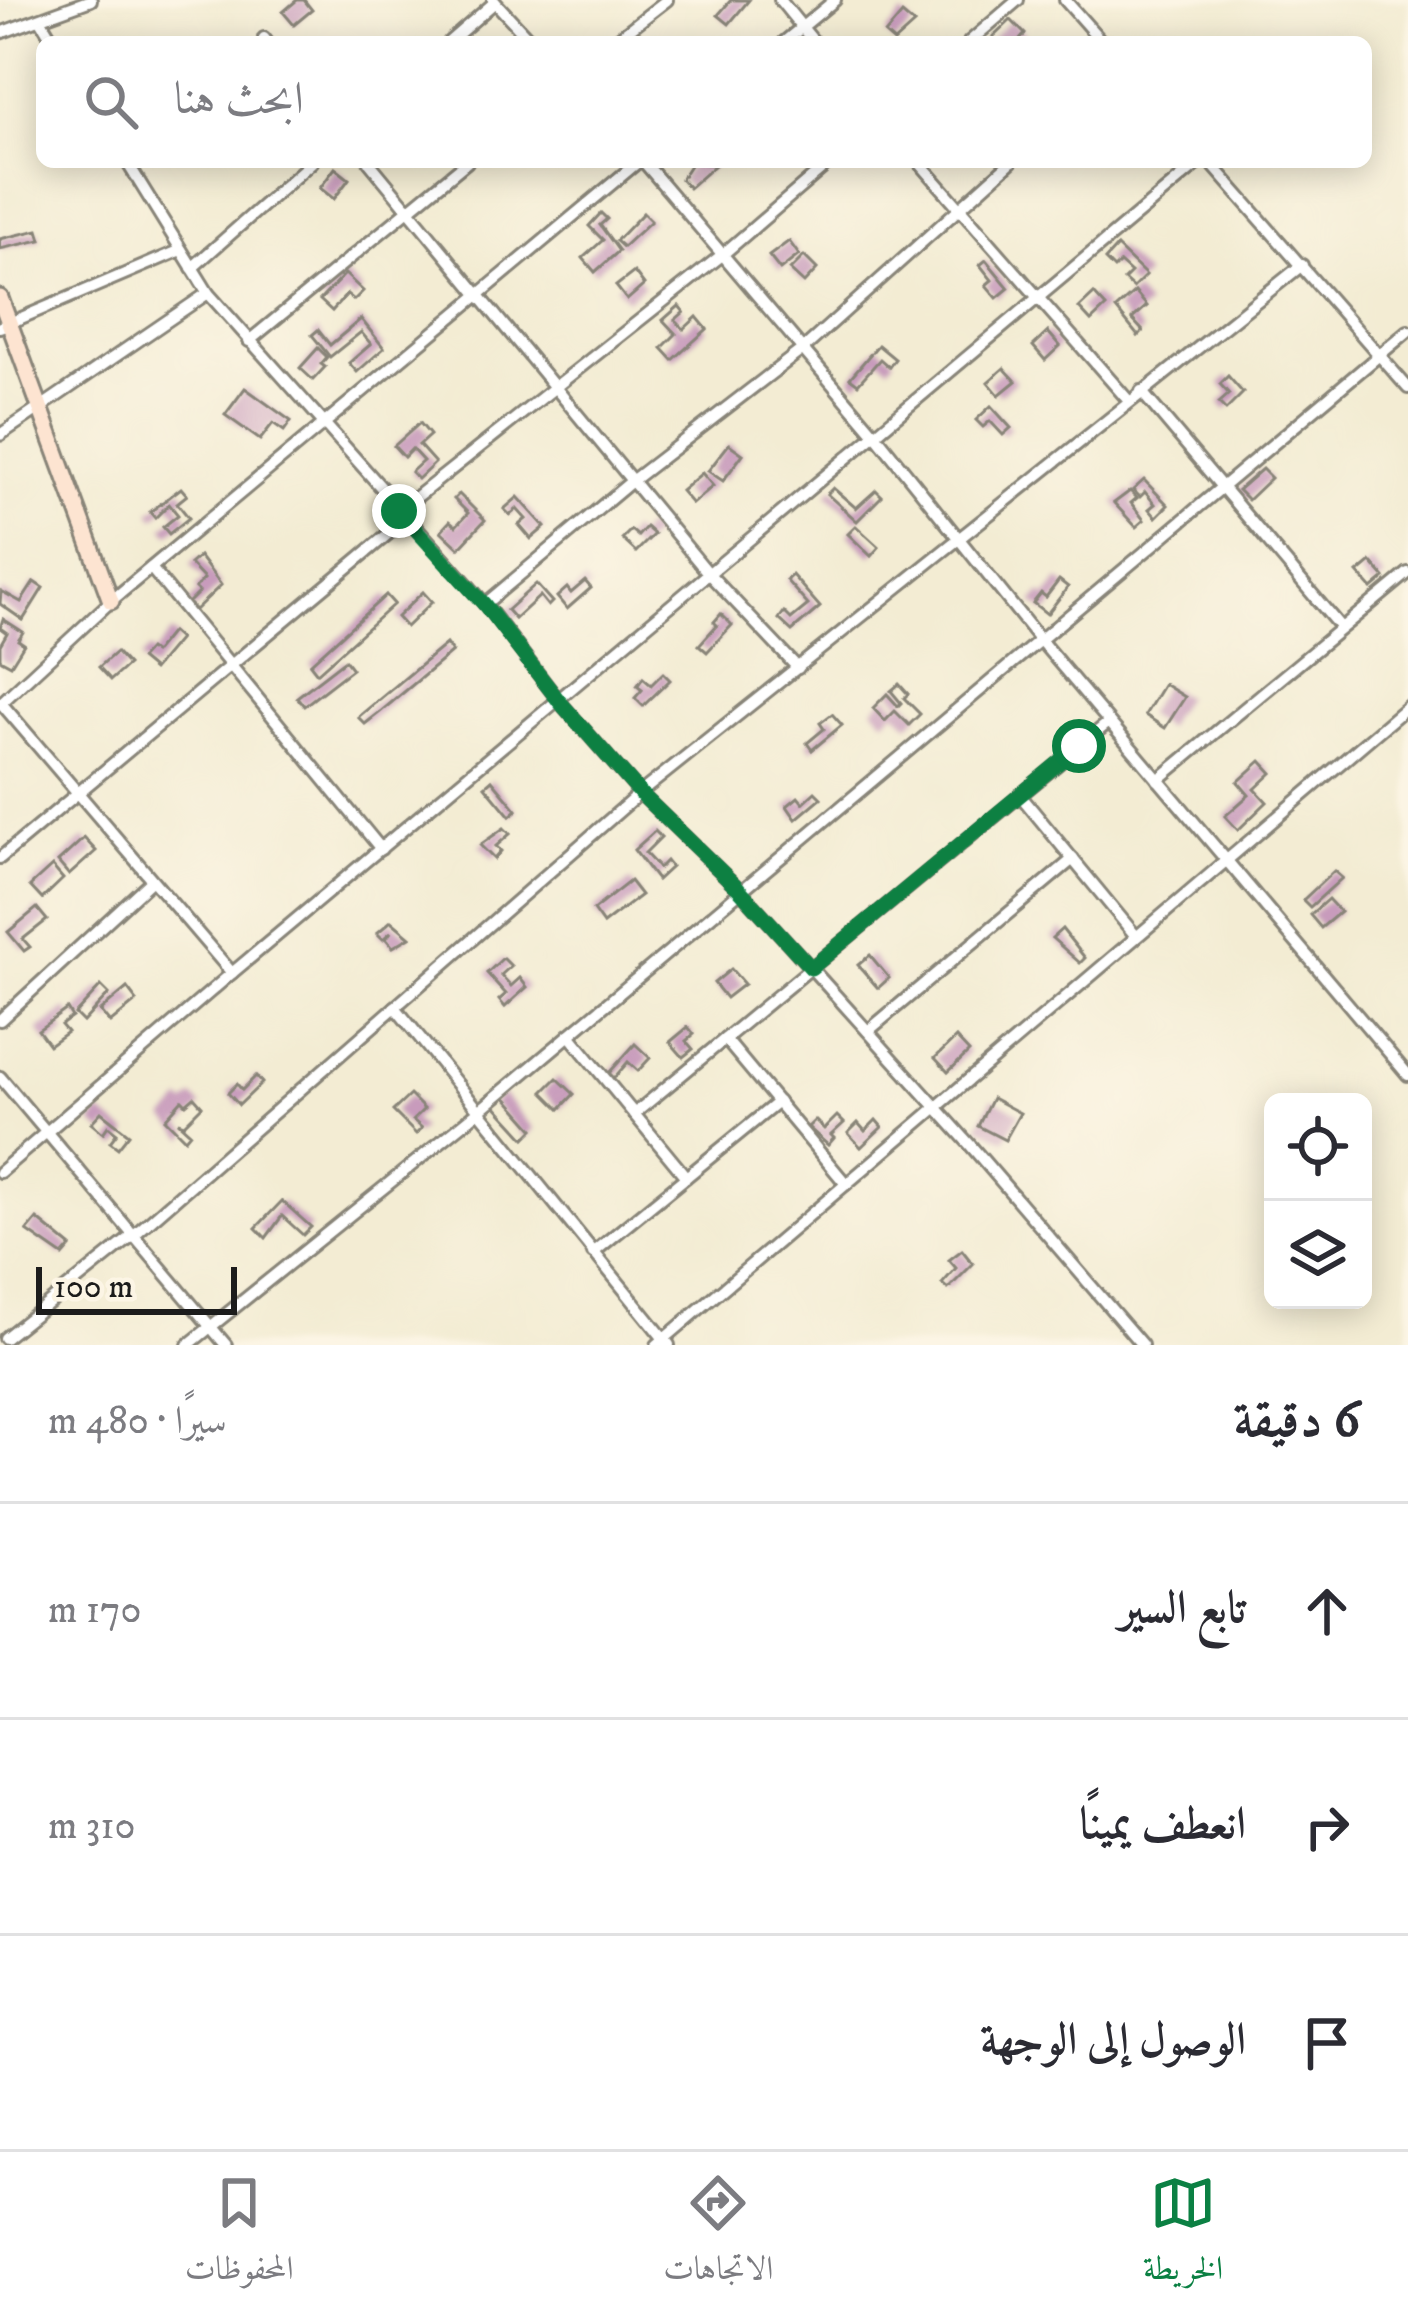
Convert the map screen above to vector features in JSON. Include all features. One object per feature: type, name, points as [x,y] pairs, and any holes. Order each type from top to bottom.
[{"type":"street","points":[[0,33],[40,19],[56,6],[91,0]]},
{"type":"street","points":[[621,36],[667,0]]},
{"type":"street","points":[[780,0],[809,36]]},
{"type":"street","points":[[792,36],[835,0]]},
{"type":"street","points":[[976,36],[1018,0]]},
{"type":"street","points":[[1065,0],[1097,36]]},
{"type":"street","points":[[456,36],[494,1],[526,36]]},
{"type":"street","points":[[40,19],[50,36]]},
{"type":"street","points":[[131,168],[208,293],[484,604],[559,701],[640,793],[739,889],[811,968],[1142,1345]]},
{"type":"street","points":[[192,268],[305,168]]},
{"type":"street","points":[[374,168],[709,574],[798,668]]},
{"type":"street","points":[[249,340],[460,168]]},
{"type":"street","points":[[232,973],[0,704],[111,601],[634,168]]},
{"type":"street","points":[[646,168],[874,433],[1040,640],[1408,1075]]},
{"type":"street","points":[[0,858],[556,386],[823,168]]},
{"type":"street","points":[[925,168],[1128,400]]},
{"type":"street","points":[[484,604],[632,480],[802,350],[1004,168]]},
{"type":"street","points":[[0,1172],[1193,168]]},
{"type":"street","points":[[1215,168],[1408,388]]},
{"type":"street","points":[[4,325],[181,250]]},
{"type":"street","points":[[5,1338],[134,1235],[640,793],[1302,265]]},
{"type":"street","points":[[0,435],[208,293]]},
{"type":"street","points":[[0,298],[4,325],[40,404],[111,601]]},
{"type":"street","points":[[188,1345],[479,1112],[1408,331]]},
{"type":"street","points":[[1141,391],[1341,628]]},
{"type":"street","points":[[151,568],[381,849]]},
{"type":"street","points":[[1158,780],[1408,573]]},
{"type":"street","points":[[395,1007],[663,1343],[1408,706]]},
{"type":"street","points":[[634,1114],[1109,722]]},
{"type":"street","points":[[1020,795],[1136,935]]},
{"type":"street","points":[[868,1031],[1073,859]]},
{"type":"street","points":[[0,1020],[152,880]]},
{"type":"street","points":[[568,1035],[686,1178]]},
{"type":"street","points":[[725,1039],[846,1184]]},
{"type":"street","points":[[0,1077],[226,1345]]},
{"type":"street","points":[[593,1253],[778,1102]]},
{"type":"building","points":[[304,0],[312,10],[294,25],[283,12]]},
{"type":"building","points":[[731,0],[749,0],[729,24],[718,15]]},
{"type":"building","points":[[902,14],[914,24],[901,36],[885,34]]},
{"type":"building","points":[[1011,20],[1025,34],[1023,36],[994,36]]},
{"type":"building","points":[[335,168],[349,179],[334,199],[320,188]]},
{"type":"building","points":[[688,168],[712,168],[689,188],[681,179]]},
{"type":"building","points":[[601,213],[607,219],[600,225],[619,251],[595,272],[583,258],[603,240],[589,226]]},
{"type":"building","points":[[643,213],[651,221],[623,247],[616,241]]},
{"type":"building","points":[[38,230],[41,240],[0,249],[0,239]]},
{"type":"building","points":[[789,241],[799,255],[780,270],[769,256]]},
{"type":"building","points":[[1117,247],[1146,275],[1133,288],[1124,280],[1131,273],[1120,263],[1114,269],[1105,260]]},
{"type":"building","points":[[804,256],[817,269],[804,283],[790,270]]},
{"type":"building","points":[[986,260],[1009,288],[997,298],[986,285],[992,280],[980,265]]},
{"type":"building","points":[[634,272],[644,285],[627,300],[616,286]]},
{"type":"building","points":[[345,274],[363,291],[354,300],[347,294],[332,311],[320,300]]},
{"type":"building","points":[[1135,292],[1147,306],[1132,319],[1143,331],[1138,336],[1116,309]]},
{"type":"building","points":[[1094,294],[1106,307],[1091,321],[1079,308]]},
{"type":"building","points":[[679,306],[684,312],[675,320],[684,329],[697,317],[707,329],[673,360],[662,348],[676,334],[663,320]]},
{"type":"building","points":[[361,319],[384,348],[357,372],[349,363],[371,344],[361,332],[330,357],[312,335],[318,330],[330,345]]},
{"type":"building","points":[[1048,332],[1060,346],[1045,360],[1033,346]]},
{"type":"building","points":[[878,345],[895,359],[889,367],[880,359],[858,384],[850,378]]},
{"type":"building","points":[[318,348],[327,357],[313,380],[300,368]]},
{"type":"building","points":[[1004,368],[1016,381],[999,395],[988,382]]},
{"type":"building","points":[[1228,376],[1243,393],[1226,410],[1219,403],[1229,394],[1220,384]]},
{"type":"building","points":[[245,388],[291,421],[284,431],[273,423],[260,440],[225,415]]},
{"type":"building","points":[[991,406],[1011,428],[1003,435],[990,421],[983,427],[976,420]]},
{"type":"building","points":[[420,423],[430,435],[419,445],[435,463],[418,479],[411,472],[423,461],[412,449],[404,457],[394,446]]},
{"type":"building","points":[[729,444],[743,454],[723,481],[708,471]]},
{"type":"building","points":[[1262,469],[1271,478],[1248,500],[1238,490]]},
{"type":"building","points":[[702,473],[713,486],[692,504],[681,491]]},
{"type":"building","points":[[1144,480],[1168,505],[1156,517],[1149,509],[1155,504],[1145,492],[1140,497],[1133,490]]},
{"type":"building","points":[[181,488],[187,495],[177,503],[189,518],[169,534],[163,527],[178,515],[169,504],[155,518],[150,512]]},
{"type":"building","points":[[833,488],[856,508],[876,490],[882,496],[857,521],[827,494]]},
{"type":"building","points":[[1130,491],[1137,498],[1131,503],[1144,520],[1136,527],[1114,503]]},
{"type":"building","points":[[459,494],[485,520],[459,548],[441,531],[450,521],[456,526],[468,513],[454,499]]},
{"type":"building","points":[[518,497],[545,527],[531,539],[519,525],[526,519],[517,509],[510,515],[504,509]]},
{"type":"building","points":[[856,526],[879,547],[871,556],[848,534]]},
{"type":"building","points":[[646,527],[654,534],[636,552],[622,539],[631,530],[638,536]]},
{"type":"building","points":[[199,556],[221,585],[195,610],[188,603],[204,579],[190,564]]},
{"type":"building","points":[[1371,562],[1385,578],[1372,589],[1358,573]]},
{"type":"building","points":[[792,575],[820,607],[792,631],[779,619],[784,612],[791,619],[808,605],[786,580]]},
{"type":"building","points":[[1059,580],[1068,587],[1047,614],[1033,603],[1041,593],[1046,597]]},
{"type":"building","points":[[585,581],[591,588],[567,609],[557,597]]},
{"type":"building","points":[[34,582],[43,588],[23,620],[0,604],[1,591],[21,602]]},
{"type":"building","points":[[536,584],[552,602],[548,606],[540,596],[515,619],[507,610]]},
{"type":"building","points":[[423,592],[432,602],[406,627],[397,617]]},
{"type":"building","points":[[386,595],[394,604],[317,673],[310,664]]},
{"type":"building","points":[[721,614],[732,625],[707,652],[699,645]]},
{"type":"building","points":[[3,619],[23,632],[18,640],[24,644],[11,665],[0,659],[0,645],[7,633],[0,628]]},
{"type":"building","points":[[171,632],[179,639],[153,670],[140,659],[149,649],[154,653]]},
{"type":"building","points":[[446,644],[452,652],[379,713],[365,724],[358,717]]},
{"type":"building","points":[[116,652],[128,665],[111,680],[99,667]]},
{"type":"building","points":[[345,660],[352,669],[304,706],[297,697]]},
{"type":"building","points":[[663,673],[670,680],[643,706],[635,698],[642,690],[637,686],[643,678],[651,685]]},
{"type":"building","points":[[899,684],[908,694],[904,698],[920,714],[909,725],[895,711],[885,721],[873,708],[887,694],[898,706],[901,703],[891,691]]},
{"type":"building","points":[[1164,684],[1185,697],[1165,728],[1145,715]]},
{"type":"building","points":[[832,714],[842,725],[812,750],[807,743],[824,729],[820,723]]},
{"type":"building","points":[[1261,761],[1272,773],[1255,789],[1267,802],[1238,830],[1225,816],[1249,795],[1238,782]]},
{"type":"building","points":[[492,780],[517,810],[510,816],[485,786]]},
{"type":"building","points":[[815,792],[821,798],[796,819],[787,806],[798,797],[803,803]]},
{"type":"building","points":[[504,828],[510,834],[496,846],[501,851],[494,859],[480,845]]},
{"type":"building","points":[[655,831],[661,837],[645,853],[659,868],[666,861],[671,867],[657,880],[634,850]]},
{"type":"building","points":[[84,838],[96,851],[69,875],[58,862]]},
{"type":"building","points":[[52,866],[63,879],[42,899],[30,886]]},
{"type":"building","points":[[1334,871],[1342,878],[1310,907],[1303,900]]},
{"type":"building","points":[[630,881],[641,895],[603,924],[593,910]]},
{"type":"building","points":[[1328,899],[1340,912],[1321,928],[1310,915]]},
{"type":"building","points":[[37,908],[47,920],[23,939],[30,947],[24,951],[8,932]]},
{"type":"building","points":[[391,921],[410,937],[393,947],[386,939],[391,932],[383,939],[377,933]]},
{"type":"building","points":[[1062,929],[1085,958],[1080,963],[1052,938]]},
{"type":"building","points":[[870,955],[889,978],[878,988],[858,965]]},
{"type":"building","points":[[503,958],[511,966],[501,975],[511,986],[520,978],[527,987],[505,1007],[499,1000],[506,994],[487,973]]},
{"type":"building","points":[[731,969],[744,984],[726,998],[714,983]]},
{"type":"building","points":[[101,986],[109,994],[83,1022],[75,1014]]},
{"type":"building","points":[[127,988],[137,1001],[110,1023],[100,1011]]},
{"type":"building","points":[[67,1009],[72,1017],[61,1025],[67,1032],[49,1045],[38,1030]]},
{"type":"building","points":[[688,1027],[694,1034],[686,1041],[693,1049],[683,1057],[670,1042]]},
{"type":"building","points":[[956,1038],[969,1052],[948,1072],[935,1058]]},
{"type":"building","points":[[635,1044],[650,1058],[638,1071],[628,1062],[614,1078],[609,1073]]},
{"type":"building","points":[[256,1076],[262,1083],[239,1105],[228,1093],[237,1084],[242,1090]]},
{"type":"building","points":[[557,1078],[574,1094],[560,1109],[543,1092]]},
{"type":"building","points":[[503,1094],[534,1129],[525,1138],[493,1103]]},
{"type":"building","points":[[410,1095],[424,1109],[413,1120],[422,1128],[416,1134],[393,1111]]},
{"type":"building","points":[[194,1097],[202,1106],[184,1124],[178,1122],[190,1133],[185,1139],[165,1119],[182,1100],[186,1104]]},
{"type":"building","points":[[992,1098],[1020,1113],[1005,1140],[978,1126]]},
{"type":"building","points":[[101,1112],[129,1134],[118,1148],[110,1142],[117,1133],[108,1126],[103,1133],[91,1123]]},
{"type":"building","points":[[837,1116],[844,1123],[828,1145],[808,1127],[815,1120],[824,1129]]},
{"type":"building","points":[[876,1120],[882,1127],[861,1147],[848,1133],[858,1123],[865,1131]]},
{"type":"building","points":[[282,1201],[311,1227],[303,1235],[282,1216],[266,1238],[256,1228]]},
{"type":"building","points":[[37,1219],[71,1247],[63,1256],[27,1231]]},
{"type":"building","points":[[962,1250],[973,1264],[948,1289],[942,1284],[956,1268],[949,1260]]},
{"type":"route","points":[[399,511],[484,604],[559,701],[640,793],[739,889],[811,968],[1079,746]]}]
